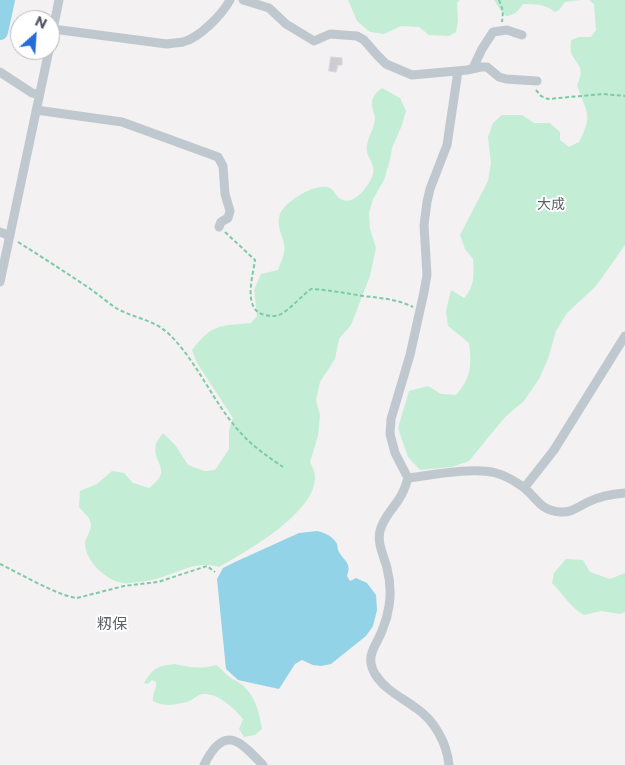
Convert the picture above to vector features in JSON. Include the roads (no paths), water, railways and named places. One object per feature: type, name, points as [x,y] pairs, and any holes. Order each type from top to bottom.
[{"type":"street","points":[[60,30],[167,44],[182,42],[192,38],[220,14],[230,0]]},
{"type":"street","points":[[243,0],[269,8],[286,24],[314,40],[330,34],[357,36],[364,40],[386,64],[412,75],[487,68],[506,79],[537,82]]},
{"type":"street","points":[[473,68],[493,32],[499,30],[513,31],[522,35]]},
{"type":"street","points":[[0,282],[47,60]]},
{"type":"street","points":[[449,765],[443,739],[433,725],[417,708],[393,693],[383,684],[370,664],[370,655],[383,628],[389,604],[390,588],[379,543],[380,532],[384,520],[400,498],[408,478],[395,453],[390,434],[391,419],[410,355],[427,275],[424,225],[427,202],[447,145],[458,71]]},
{"type":"street","points":[[0,72],[32,93],[39,95]]},
{"type":"street","points":[[36,110],[122,122],[218,157],[223,166],[225,194],[230,212],[228,218],[221,222],[219,226]]},
{"type":"street","points":[[0,232],[10,236]]},
{"type":"street","points":[[525,487],[554,450],[625,336]]},
{"type":"street","points":[[408,478],[439,474],[488,472],[506,477],[525,487],[542,508],[562,512],[574,510],[587,502],[608,494],[625,492]]},
{"type":"street","points":[[204,765],[216,747],[230,739],[245,746],[262,765]]},
{"type":"water","points":[[317,531],[328,535],[337,544],[339,552],[347,562],[349,568],[347,576],[350,581],[356,578],[367,583],[376,595],[377,610],[373,626],[366,636],[331,664],[313,665],[302,660],[295,664],[279,689],[238,680],[226,669],[217,579],[223,568],[235,562],[299,533]]},
{"type":"waterway","points":[[0,32],[7,0]]},
{"type":"district","name":"大成","points":[[551,205]]},
{"type":"district","name":"籾保","points":[[112,625]]}]
